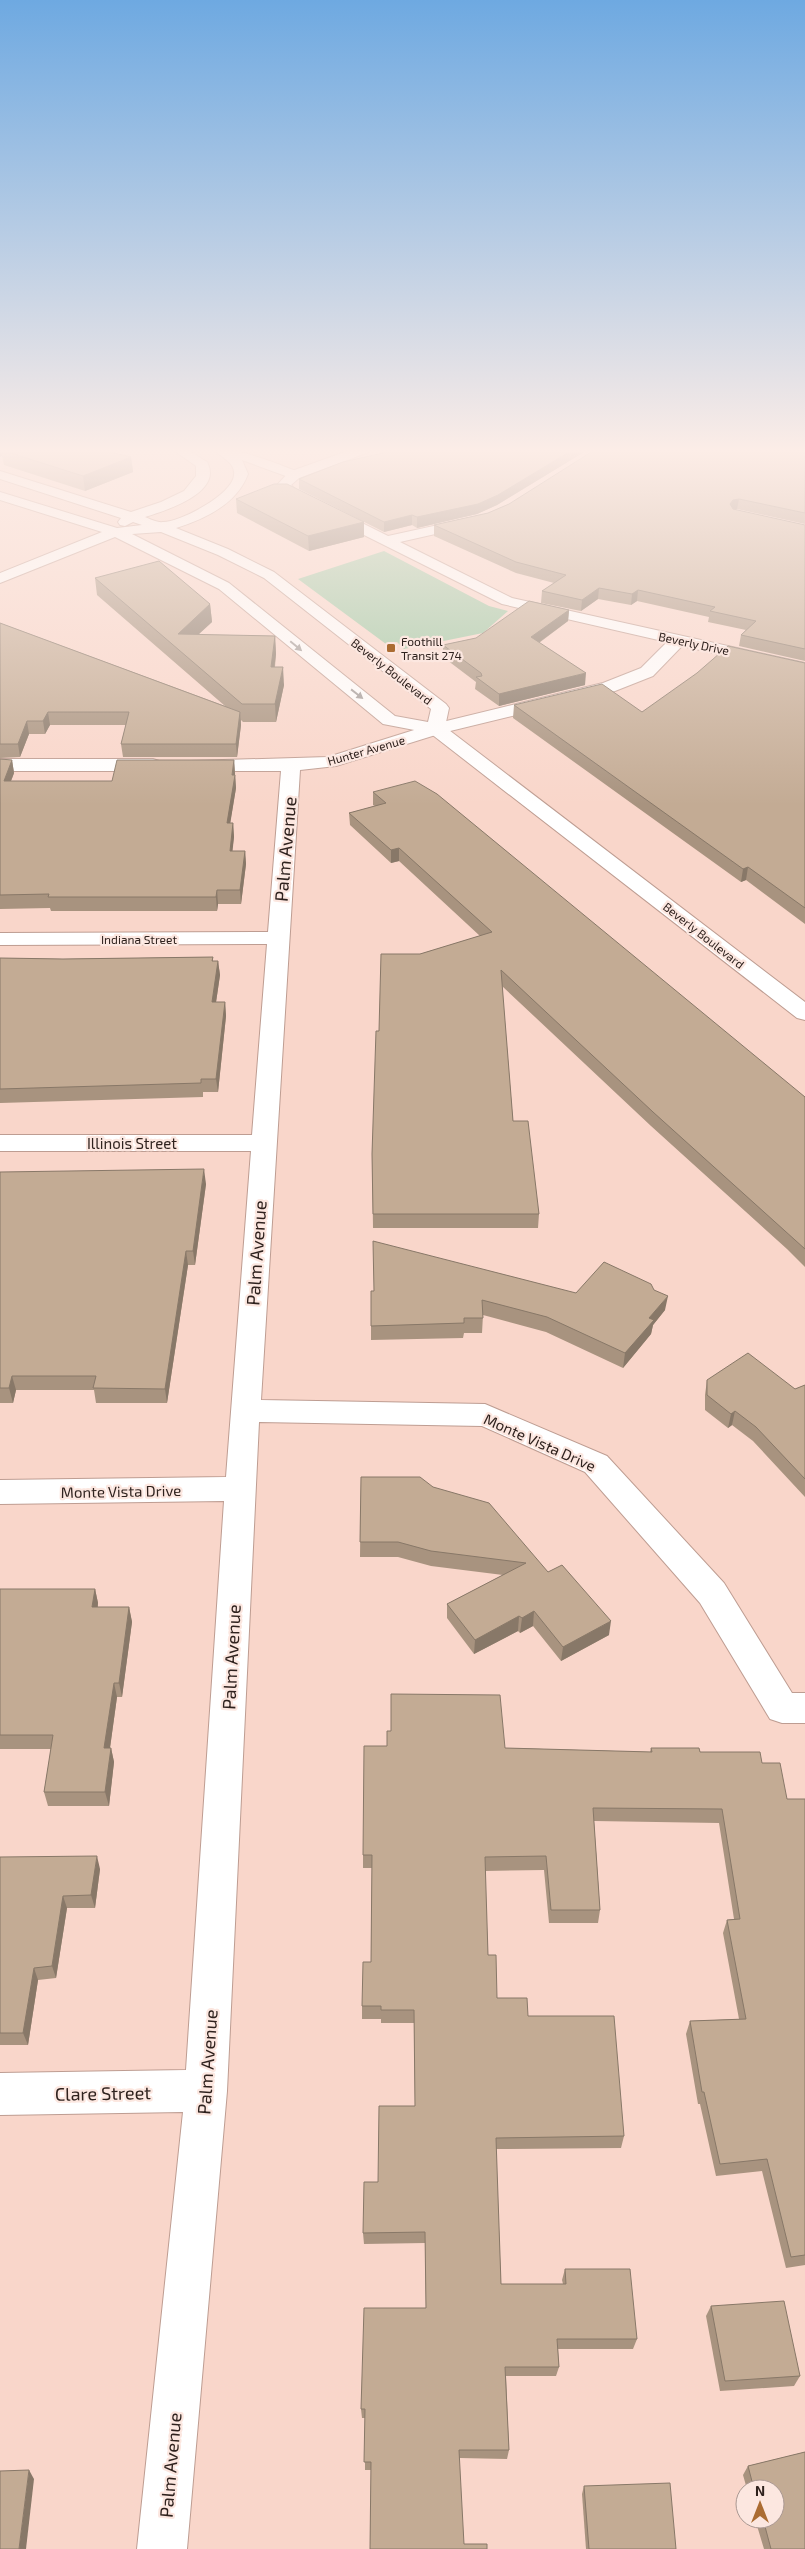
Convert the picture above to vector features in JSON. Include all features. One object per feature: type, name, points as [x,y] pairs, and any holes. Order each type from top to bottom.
[{"type":"street","points":[[0,578],[25,568]]},
{"type":"street","name":"Beverly Boulevard","points":[[188,568],[224,586],[389,720],[436,730],[805,1013]]},
{"type":"street","name":"Beverly Boulevard","points":[[254,568],[268,575],[440,708],[436,730]]},
{"type":"street","name":"Beverly Drive","points":[[441,568],[507,600],[530,608],[805,668]]},
{"type":"street","name":"Hunter Avenue","points":[[0,765],[291,765],[330,762],[436,730],[608,688],[646,672],[679,640]]},
{"type":"street","name":"Palm Avenue","points":[[162,2549],[206,2091],[245,1411],[277,938],[291,765]]},
{"type":"street","name":"Indiana Street","points":[[0,939],[277,938]]},
{"type":"street","name":"Illinois Street","points":[[0,1143],[264,1143]]},
{"type":"street","name":"Monte Vista Drive","points":[[245,1411],[485,1414],[596,1464],[712,1593],[782,1708],[805,1708]]},
{"type":"street","name":"Monte Vista Drive","points":[[0,1492],[241,1490]]},
{"type":"street","name":"Clare Street","points":[[0,2094],[206,2091]]},
{"type":"green space","points":[[332,568],[416,568],[489,606],[508,611],[483,633],[404,649],[397,642],[386,644],[298,579]]},
{"type":"building","points":[[133,568],[167,568],[210,604],[178,634],[275,636],[271,667],[283,667],[275,704],[242,704],[95,578]]},
{"type":"building","points":[[539,568],[805,568],[805,649],[741,635],[756,621],[710,611],[715,607],[638,590],[632,594],[599,588],[582,600],[542,591],[566,575]]},
{"type":"building","points":[[529,601],[569,610],[531,637],[586,673],[499,694],[476,677],[482,676],[481,673],[443,645],[476,638]]},
{"type":"building","points":[[0,623],[240,712],[236,744],[121,744],[129,712],[48,712],[43,721],[27,721],[18,744],[0,744]]},
{"type":"building","points":[[728,646],[805,663],[805,908],[748,867],[743,869],[514,705],[602,684],[642,712],[697,673]]},
{"type":"building","points":[[0,759],[12,760],[4,781],[112,781],[117,760],[234,760],[232,775],[235,775],[227,823],[233,823],[230,851],[245,851],[240,890],[217,890],[216,897],[48,897],[49,894],[0,895]]},
{"type":"building","points":[[415,781],[437,794],[805,1097],[805,1249],[653,1112],[501,970],[513,1121],[528,1121],[539,1214],[373,1214],[372,1154],[376,1031],[379,1031],[381,954],[420,954],[492,932],[399,848],[391,850],[349,813],[386,803],[373,792]]},
{"type":"building","points":[[213,957],[212,961],[218,961],[212,1002],[225,1002],[216,1079],[201,1079],[201,1083],[0,1089],[0,958]]},
{"type":"building","points":[[204,1169],[193,1251],[186,1251],[165,1389],[93,1388],[96,1376],[12,1376],[9,1388],[0,1388],[0,1172]]},
{"type":"building","points":[[373,1241],[576,1293],[604,1262],[651,1284],[654,1290],[668,1296],[649,1318],[654,1320],[625,1353],[547,1317],[482,1300],[483,1318],[464,1318],[464,1323],[371,1326],[371,1291],[374,1291]]},
{"type":"building","points":[[748,1353],[795,1389],[805,1385],[805,1479],[756,1427],[735,1411],[731,1414],[707,1395],[707,1380]]},
{"type":"building","points":[[361,1477],[420,1477],[433,1487],[489,1503],[548,1572],[562,1565],[611,1621],[563,1647],[534,1611],[522,1618],[519,1616],[475,1640],[447,1604],[526,1563],[431,1551],[398,1542],[360,1542]]},
{"type":"building","points":[[0,1589],[95,1589],[92,1607],[129,1607],[119,1683],[114,1683],[104,1748],[111,1748],[105,1792],[44,1792],[53,1735],[0,1735]]},
{"type":"building","points":[[391,1694],[500,1695],[505,1748],[652,1752],[651,1748],[699,1748],[700,1752],[760,1752],[762,1763],[780,1763],[787,1799],[805,1799],[805,2255],[791,2257],[767,2159],[720,2164],[704,2092],[702,2092],[690,2021],[746,2019],[727,1920],[740,1919],[722,1809],[593,1808],[600,1910],[551,1910],[546,1856],[485,1857],[488,1955],[496,1955],[497,1998],[527,1998],[528,2016],[614,2016],[624,2136],[496,2138],[501,2284],[566,2284],[565,2269],[630,2269],[637,2339],[557,2339],[559,2367],[505,2367],[509,2450],[459,2450],[464,2544],[487,2544],[487,2549],[370,2549],[371,2462],[364,2462],[365,2409],[361,2409],[364,2308],[426,2308],[425,2232],[363,2233],[364,2182],[378,2182],[379,2106],[415,2106],[414,2010],[381,2010],[381,2006],[362,2006],[363,1962],[371,1962],[372,1855],[363,1855],[364,1746],[387,1746],[387,1731],[391,1731]]},
{"type":"building","points":[[97,1856],[91,1895],[63,1896],[52,1966],[34,1968],[23,2033],[0,2033],[0,1857]]},
{"type":"building","points":[[784,2301],[800,2376],[725,2381],[711,2306]]},
{"type":"building","points":[[805,2452],[805,2549],[771,2549],[766,2529],[785,2529],[785,2479],[751,2479],[748,2466]]},
{"type":"building","points":[[29,2470],[19,2549],[0,2549],[0,2471]]},
{"type":"building","points":[[670,2483],[676,2549],[589,2549],[584,2486]]},
{"type":"place","name":"Foothill Transit 274","points":[[391,648]]}]
